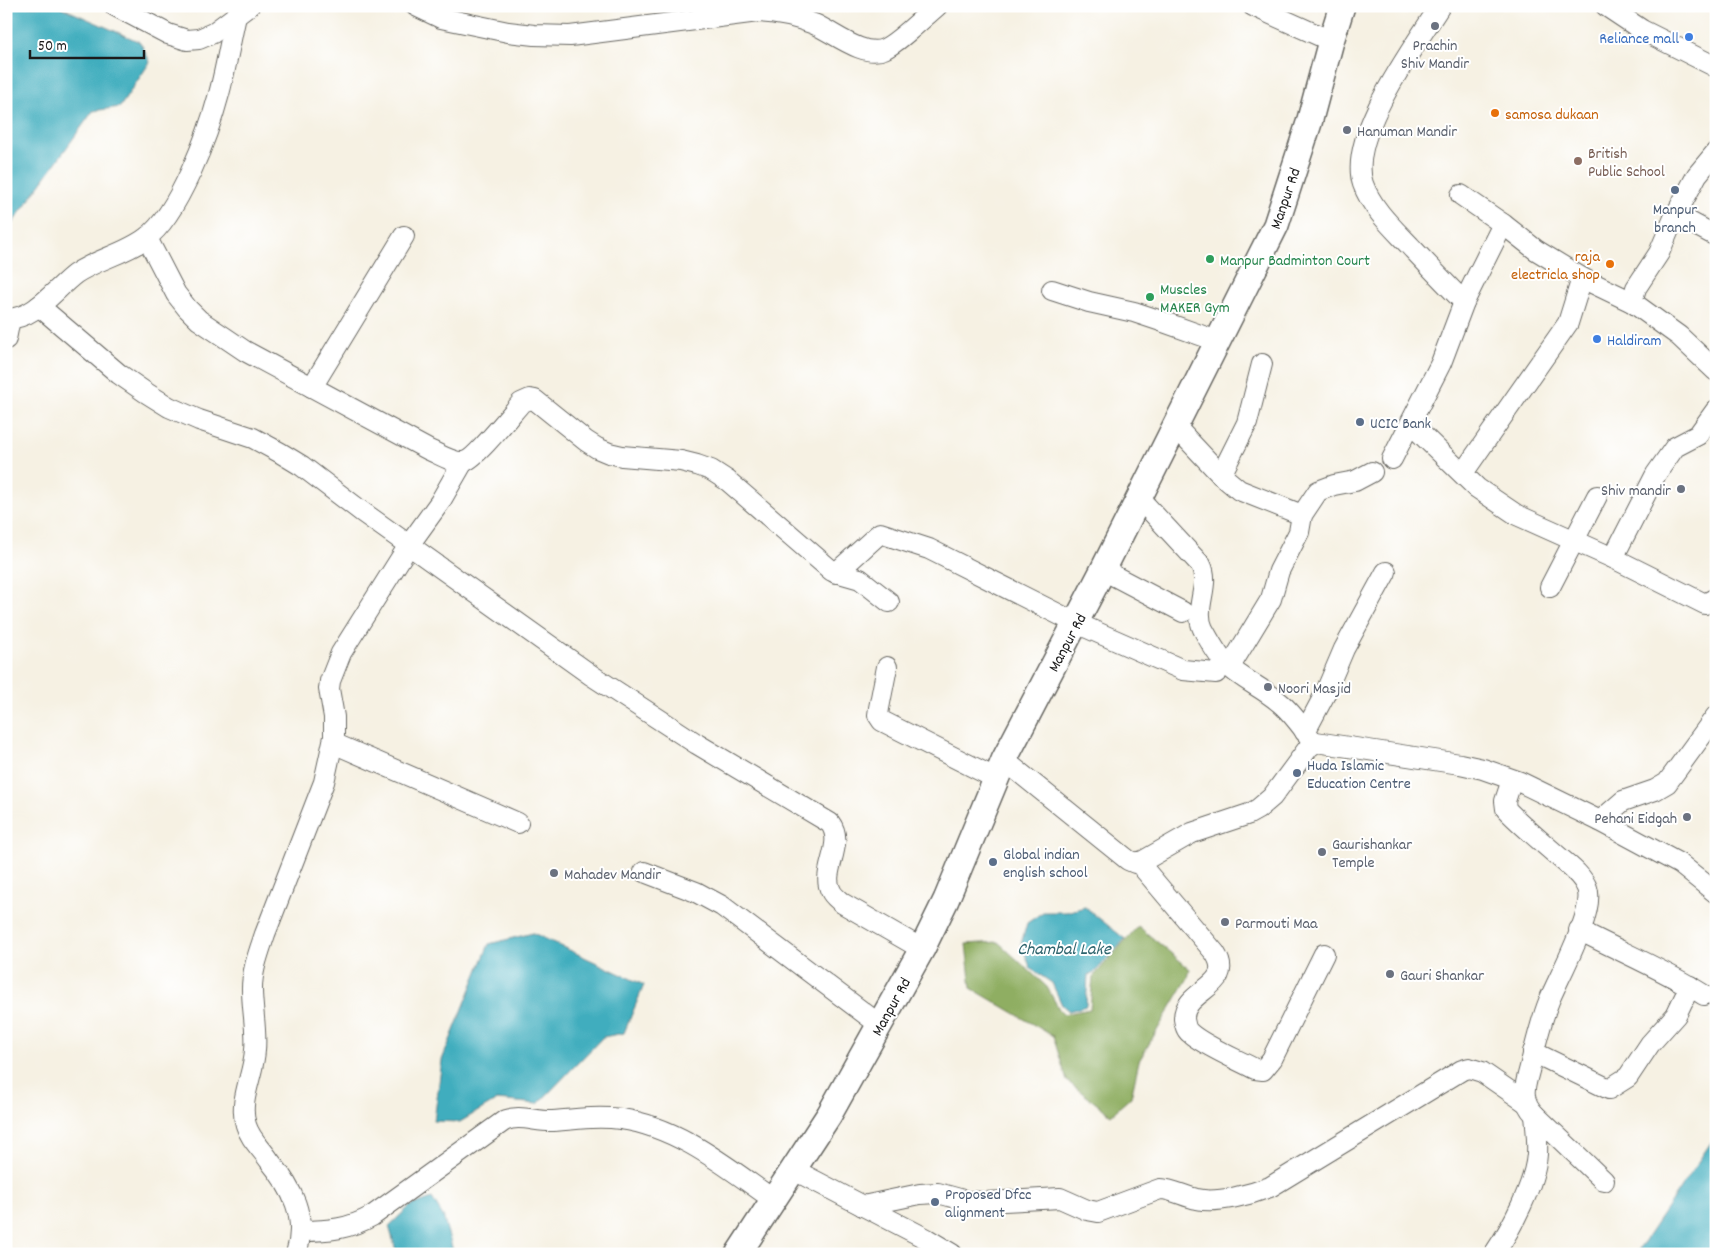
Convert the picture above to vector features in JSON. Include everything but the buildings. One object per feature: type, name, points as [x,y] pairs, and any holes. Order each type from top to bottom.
[{"type":"main road","name":"Manpur Rd","points":[[738,1254],[829,1115],[922,949],[946,900],[1001,769],[1076,624],[1276,225],[1309,123],[1342,6]]},
{"type":"street","points":[[114,6],[168,34],[187,40],[199,39],[213,34],[242,11]]},
{"type":"street","points":[[416,6],[441,18],[508,32],[570,36],[758,12],[773,13],[815,25],[860,49],[878,51],[885,49],[937,6]]},
{"type":"street","points":[[1253,6],[1331,40]]},
{"type":"street","points":[[1440,6],[1390,86],[1369,127],[1362,150],[1361,167],[1363,183],[1381,215],[1464,302]]},
{"type":"street","points":[[1606,6],[1642,30],[1716,67]]},
{"type":"street","points":[[6,339],[8,319],[26,314],[38,306],[76,273],[147,238],[160,226],[171,211],[182,192],[219,94],[242,11]]},
{"type":"street","points":[[1632,302],[1636,288],[1659,253],[1674,218],[1698,175],[1716,152]]},
{"type":"street","points":[[1461,195],[1536,250],[1582,278],[1632,302],[1679,336],[1716,371]]},
{"type":"street","points":[[1674,218],[1684,219],[1716,236]]},
{"type":"street","points":[[1392,460],[1441,363],[1464,302],[1503,224]]},
{"type":"street","points":[[312,387],[404,236]]},
{"type":"street","points":[[147,238],[176,294],[199,320],[245,351],[429,450],[463,462]]},
{"type":"street","points":[[1463,473],[1568,323],[1582,278]]},
{"type":"street","points":[[1052,290],[1158,320],[1217,341]]},
{"type":"street","points":[[38,306],[120,374],[145,392],[169,407],[199,420],[253,438],[302,466],[591,675],[697,744],[830,823],[836,834],[829,877],[829,885],[833,895],[842,903],[922,949]]},
{"type":"street","points":[[1221,475],[1247,422],[1262,364]]},
{"type":"street","points":[[296,1254],[302,1230],[297,1208],[287,1185],[250,1136],[245,1124],[246,1097],[255,1051],[256,1031],[252,990],[257,957],[324,782],[333,743],[334,717],[329,689],[333,670],[341,653],[409,545],[440,502],[463,462],[472,458],[521,403],[530,399],[535,400],[586,441],[609,453],[681,461],[711,470],[728,481],[836,573],[860,579],[889,602]]},
{"type":"street","points":[[1613,558],[1656,474],[1675,447],[1698,435],[1716,410]]},
{"type":"street","points":[[1411,424],[1477,488],[1517,515],[1613,558],[1705,604],[1716,598]]},
{"type":"street","points":[[1175,426],[1221,475],[1240,490],[1302,515]]},
{"type":"street","points":[[836,573],[880,533],[929,549],[1076,624],[1183,670],[1216,673],[1234,660],[1271,599],[1279,571],[1299,532],[1302,515],[1318,491],[1354,481],[1372,472]]},
{"type":"street","points":[[1550,587],[1597,496]]},
{"type":"street","points":[[1138,498],[1201,565],[1204,575],[1200,614],[1201,622],[1226,664],[1279,702],[1292,714],[1310,737],[1322,742],[1460,764],[1483,769],[1512,780],[1600,821],[1680,864],[1716,893]]},
{"type":"street","points":[[1103,570],[1183,612]]},
{"type":"street","points":[[1138,862],[1192,833],[1248,814],[1258,809],[1272,797],[1309,747],[1310,737],[1324,696],[1344,649],[1386,572]]},
{"type":"street","points":[[888,667],[878,708],[878,715],[882,721],[1001,769],[1128,860],[1138,862],[1215,953],[1220,964],[1220,973],[1216,979],[1195,997],[1186,1010],[1184,1019],[1188,1031],[1200,1040],[1255,1069],[1263,1070],[1272,1059],[1324,954]]},
{"type":"street","points":[[1600,821],[1623,801],[1655,790],[1667,783],[1716,716]]},
{"type":"street","points":[[333,743],[518,823]]},
{"type":"street","points":[[1494,1254],[1516,1217],[1532,1177],[1537,1154],[1525,1085],[1549,1000],[1580,930],[1588,907],[1588,890],[1579,875],[1506,809],[1505,801],[1512,780]]},
{"type":"street","points":[[644,872],[696,892],[722,906],[880,1025]]},
{"type":"street","points":[[1534,1052],[1609,1088],[1628,1078],[1650,1044],[1697,991],[1663,970],[1638,960],[1580,930]]},
{"type":"street","points":[[863,1206],[920,1194],[938,1193],[985,1202],[1060,1198],[1087,1210],[1098,1212],[1160,1189],[1170,1190],[1191,1198],[1210,1201],[1251,1194],[1270,1187],[1462,1070],[1469,1068],[1482,1072],[1530,1108],[1604,1182]]},
{"type":"street","points":[[302,1230],[329,1231],[360,1223],[504,1121],[514,1117],[540,1121],[620,1118],[651,1125],[712,1157],[774,1200]]},
{"type":"street","points":[[794,1170],[952,1254]]},
{"type":"green space","points":[[1138,926],[1190,969],[1188,978],[1139,1061],[1131,1097],[1111,1115],[1067,1081],[1053,1036],[971,988],[966,944],[998,942],[1047,987],[1059,1009],[1064,1014],[1090,1009],[1093,977]]},
{"type":"water","points":[[6,6],[58,6],[140,42],[150,62],[120,107],[93,111],[6,232]]},
{"type":"water","name":"Chambal Lake","points":[[1085,907],[1125,939],[1095,972],[1088,975],[1086,1006],[1069,1011],[1062,1005],[1052,983],[1031,969],[1021,944],[1027,923],[1043,912],[1066,912]]},
{"type":"water","points":[[533,933],[644,985],[624,1033],[603,1037],[538,1104],[497,1100],[460,1122],[434,1121],[442,1060],[489,944]]},
{"type":"water","points":[[1716,1135],[1716,1254],[1636,1254]]},
{"type":"water","points":[[432,1198],[443,1216],[454,1254],[397,1254],[389,1226],[410,1206]]},
{"type":"place","name":"Prachin Shiv Mandir","points":[[1435,26]]},
{"type":"place","name":"Reliance mall","points":[[1689,37]]},
{"type":"place","name":"samosa dukaan","points":[[1495,113]]},
{"type":"place","name":"Hanuman Mandir","points":[[1347,130]]},
{"type":"place","name":"British Public School","points":[[1578,161]]},
{"type":"place","name":"Manpur branch","points":[[1675,190]]},
{"type":"place","name":"Manpur Badminton Court","points":[[1210,259]]},
{"type":"place","name":"raja electricla shop","points":[[1610,264]]},
{"type":"place","name":"Muscles MAKER Gym","points":[[1150,297]]},
{"type":"place","name":"Haldiram","points":[[1597,339]]},
{"type":"place","name":"UCIC Bank","points":[[1360,422]]},
{"type":"place","name":"Shiv mandir","points":[[1681,489]]},
{"type":"place","name":"Noori Masjid","points":[[1268,687]]},
{"type":"place","name":"Huda Islamic Education Centre","points":[[1297,773]]},
{"type":"place","name":"Pehani Eidgah","points":[[1687,817]]},
{"type":"place","name":"Gaurishankar Temple","points":[[1322,852]]},
{"type":"place","name":"Global indian english school","points":[[993,862]]},
{"type":"place","name":"Mahadev Mandir","points":[[554,873]]},
{"type":"place","name":"Parmouti Maa","points":[[1225,922]]},
{"type":"place","name":"Gauri Shankar","points":[[1390,974]]},
{"type":"place","name":"Proposed Dfcc alignment","points":[[935,1202]]}]
